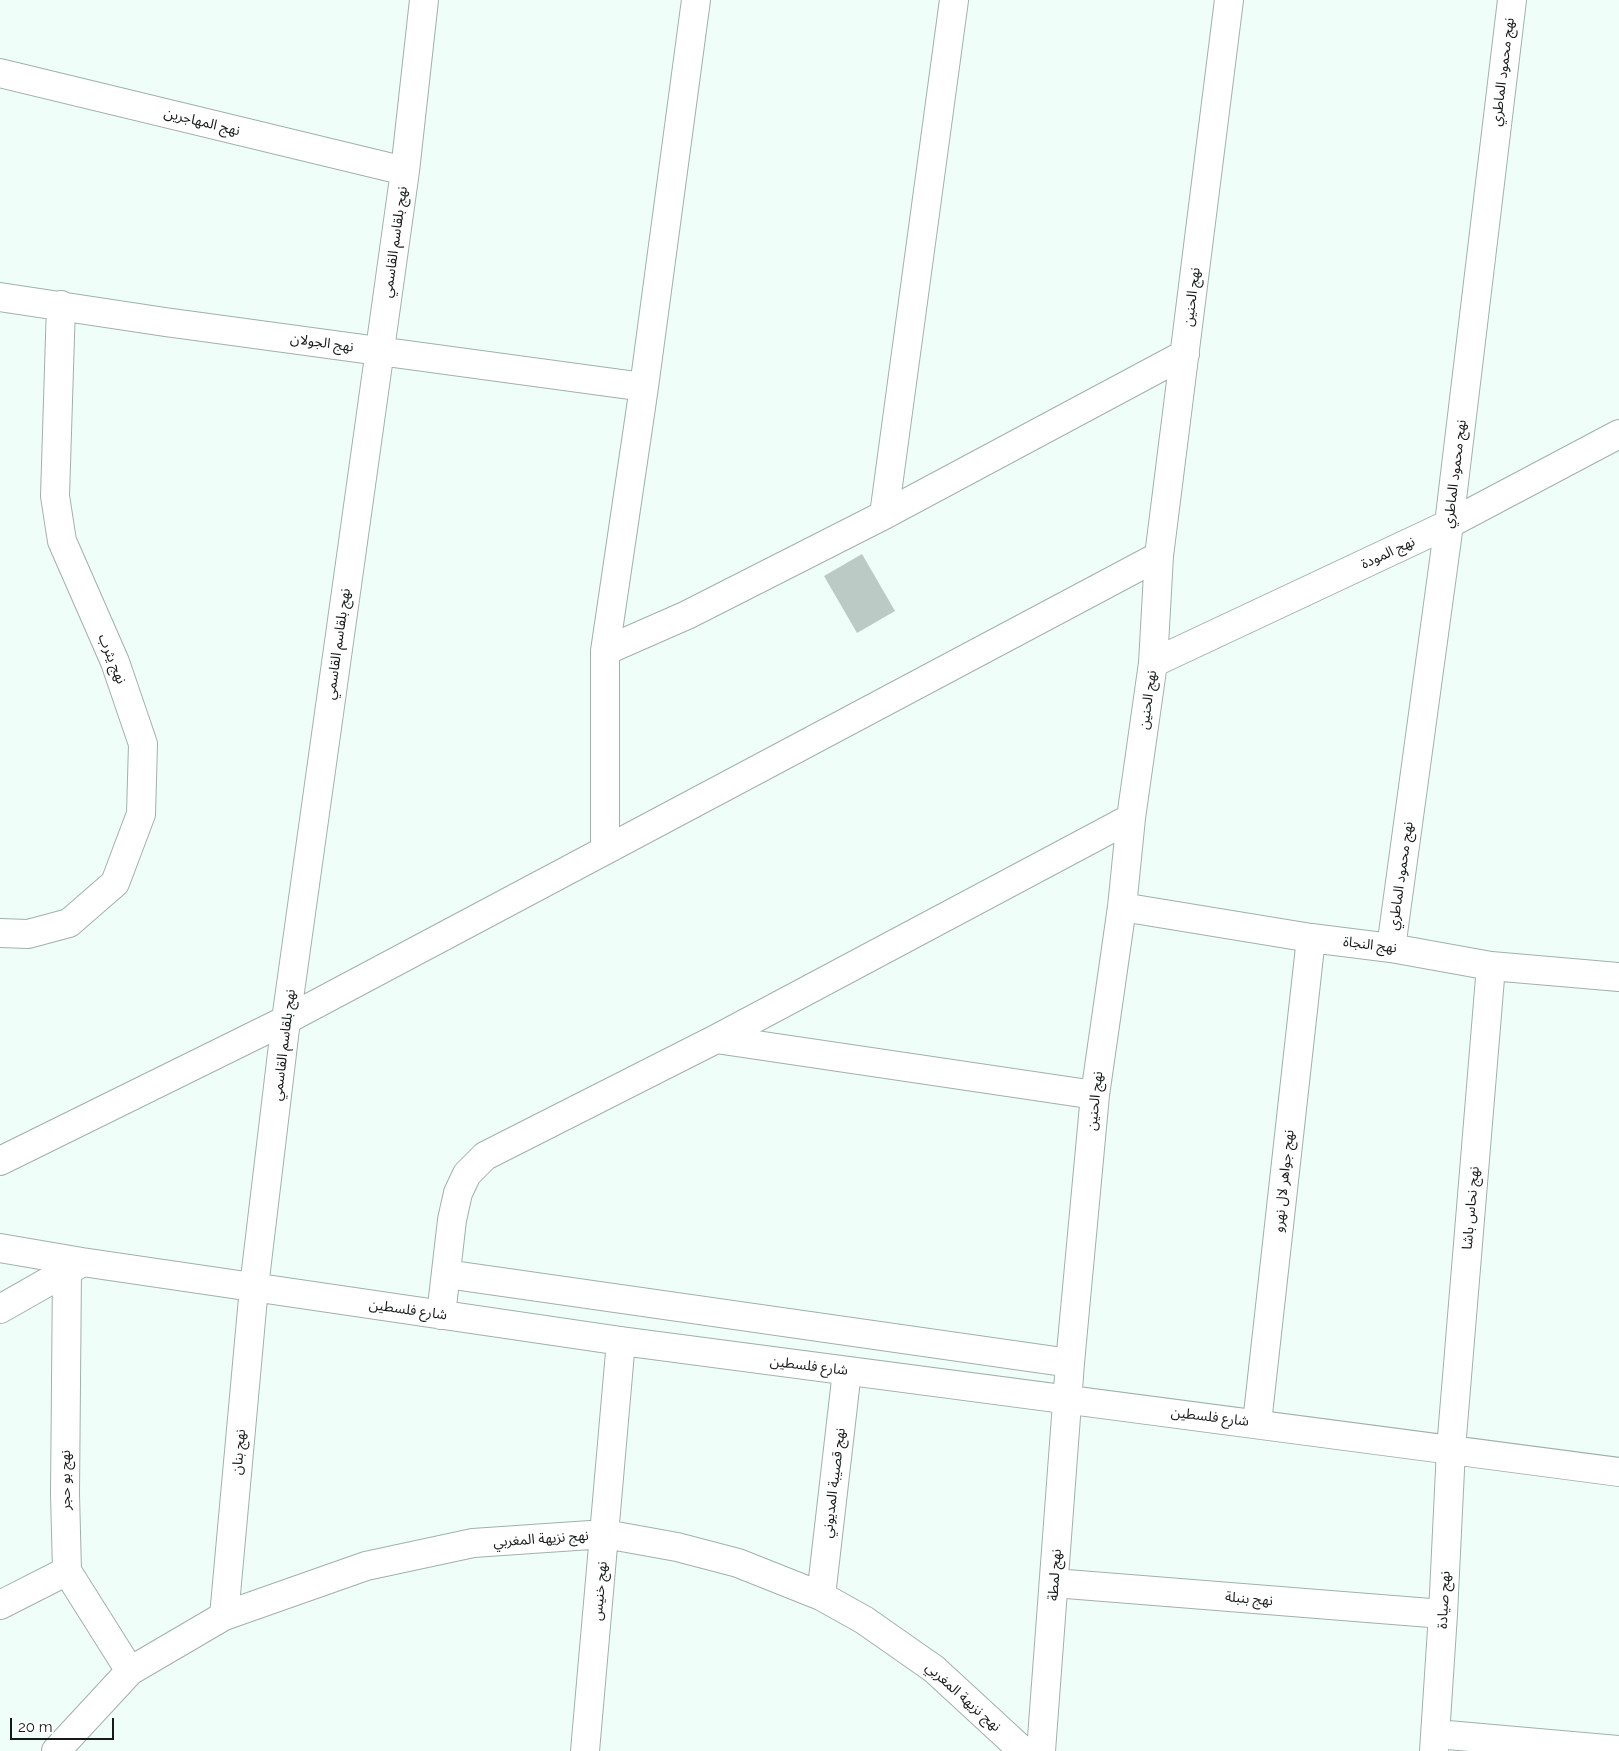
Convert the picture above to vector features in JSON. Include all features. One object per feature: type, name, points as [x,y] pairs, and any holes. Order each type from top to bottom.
[{"type":"street","name":"نهج بلقاسم القاسمي","points":[[254,1287],[286,1020],[405,171],[424,0]]},
{"type":"street","points":[[606,850],[606,651],[696,0]]},
{"type":"street","points":[[884,515],[954,0]]},
{"type":"street","name":"نهج الحنين","points":[[1067,1399],[1095,1095],[1122,907],[1131,818],[1153,663],[1159,556],[1229,0]]},
{"type":"street","name":"نهج محمود الماطري","points":[[1391,948],[1449,524],[1512,0]]},
{"type":"street","name":"نهج المهاجرين","points":[[0,73],[405,171]]},
{"type":"street","name":"نهج الجولان","points":[[0,297],[165,322],[644,387]]},
{"type":"street","name":"نهج يثرب","points":[[0,933],[28,934],[69,923],[115,883],[142,814],[142,744],[115,662],[62,542],[55,496],[61,305]]},
{"type":"street","points":[[606,651],[687,615],[884,515],[1184,354]]},
{"type":"street","name":"نهج المودة","points":[[1153,663],[1449,524],[1619,434]]},
{"type":"street","points":[[0,1161],[286,1020],[1159,556]]},
{"type":"street","points":[[441,1315],[452,1220],[458,1193],[467,1174],[485,1156],[716,1039],[1131,818]]},
{"type":"street","name":"نهج النجاة","points":[[1122,907],[1311,938],[1391,948],[1491,966],[1619,977]]},
{"type":"street","name":"نهج جواهر لال نهرو","points":[[1257,1423],[1311,938]]},
{"type":"street","name":"نهج نحاس باشا","points":[[1451,1449],[1491,966]]},
{"type":"street","points":[[716,1039],[1095,1095]]},
{"type":"street","name":"شارع فلسطين","points":[[0,1248],[75,1267],[254,1287],[621,1341],[1619,1472]]},
{"type":"street","points":[[0,1309],[75,1267]]},
{"type":"street","name":"نهج بو حجر","points":[[67,1571],[66,1484],[75,1267]]},
{"type":"street","points":[[446,1274],[1070,1363]]},
{"type":"street","name":"نهج بنان","points":[[224,1616],[254,1287]]},
{"type":"street","name":"نهج خنيس","points":[[585,1751],[621,1341]]},
{"type":"street","name":"نهج قصيبة المديوني","points":[[821,1596],[847,1371]]},
{"type":"street","name":"نهج لمطة","points":[[1039,1751],[1054,1583],[1067,1399]]},
{"type":"street","name":"نهج صيادة","points":[[1435,1743],[1451,1449]]},
{"type":"street","name":"نهج نزيهة المغربي","points":[[56,1751],[130,1671],[224,1616],[366,1566],[473,1543],[605,1534],[677,1547],[738,1563],[821,1596],[864,1620],[934,1669],[1039,1751]]},
{"type":"street","points":[[0,1606],[67,1571],[130,1671]]},
{"type":"street","name":"نهج بنبلة","points":[[1054,1583],[1443,1614]]},
{"type":"street","points":[[1435,1743],[1619,1750]]},
{"type":"building","points":[[862,554],[895,611],[857,633],[824,576]]}]
